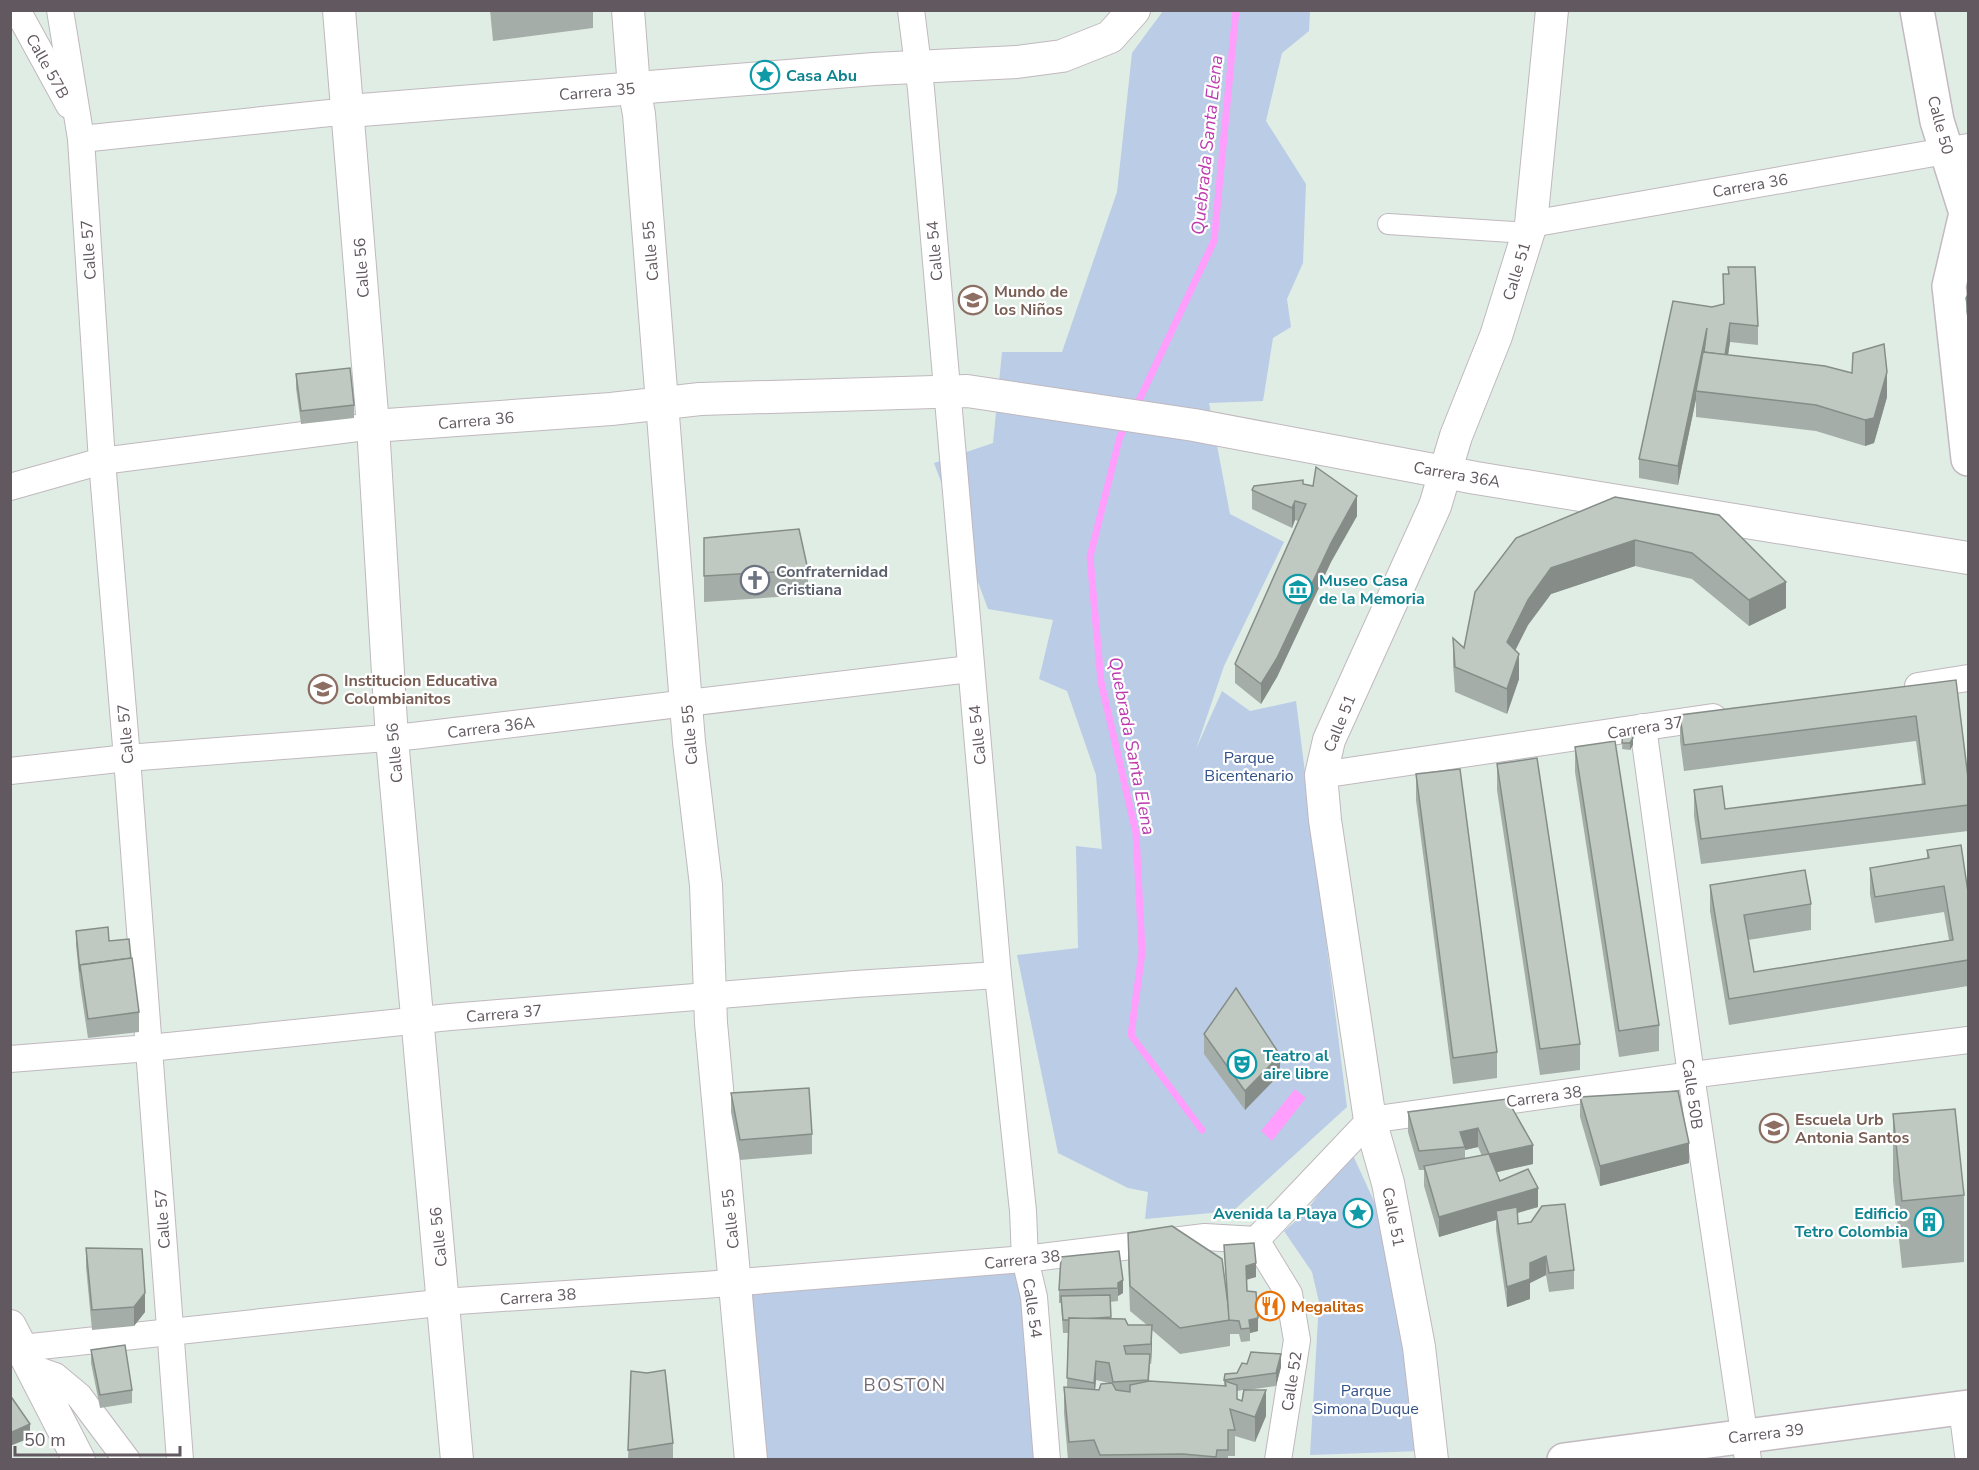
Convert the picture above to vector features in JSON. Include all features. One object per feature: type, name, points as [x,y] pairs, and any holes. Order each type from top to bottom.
[{"type":"main road","name":"Calle 50","points":[[1917,10],[1937,121],[1958,149],[1966,213],[1965,240],[1949,285],[1968,459]]},
{"type":"main road","name":"Carrera 39","points":[[1564,1460],[1747,1448],[1965,1408]]},
{"type":"street","name":"Calle 57B","points":[[17,10],[80,130]]},
{"type":"street","name":"Calle 57","points":[[60,10],[80,130],[102,461],[127,758],[180,1460]]},
{"type":"street","name":"Calle 56","points":[[339,10],[374,426],[392,739],[445,1303],[457,1460]]},
{"type":"street","name":"Calle 55","points":[[628,10],[634,88],[639,114],[686,704],[706,885],[709,996],[751,1460]]},
{"type":"street","name":"Calle 54","points":[[911,10],[916,66],[921,89],[998,975],[1023,1211],[1025,1259],[1034,1297],[1047,1460]]},
{"type":"street","name":"Carrera 35","points":[[80,130],[916,66],[1017,62],[1062,56],[1110,37],[1134,10]]},
{"type":"street","name":"Calle 51","points":[[1432,1460],[1419,1347],[1406,1274],[1388,1183],[1370,1120],[1325,820],[1321,775],[1329,740],[1435,506],[1456,436],[1496,336],[1529,228],[1552,10]]},
{"type":"street","name":"Carrera 36","points":[[1529,228],[1958,149]]},
{"type":"street","points":[[1388,224],[1529,228]]},
{"type":"street","name":"Carrera 36","points":[[10,487],[102,461],[374,426],[700,399],[946,392]]},
{"type":"street","name":"Carrera 36A","points":[[946,392],[998,394],[1194,425],[1381,461],[1968,558]]},
{"type":"street","name":"Carrera 36A","points":[[10,771],[127,758],[392,739],[970,669]]},
{"type":"street","points":[[1893,690],[1968,678]]},
{"type":"street","name":"Carrera 37","points":[[1321,775],[1741,712]]},
{"type":"street","name":"Calle 50B","points":[[1643,727],[1690,1075],[1747,1448]]},
{"type":"street","name":"Carrera 37","points":[[10,1059],[149,1048],[417,1020],[998,975]]},
{"type":"street","name":"Carrera 38","points":[[1370,1120],[1690,1075],[1968,1040]]},
{"type":"street","points":[[1256,1240],[1370,1120]]},
{"type":"street","name":"Carrera 38","points":[[22,1348],[445,1303],[1025,1259],[1205,1237],[1256,1240]]},
{"type":"street","name":"Calle 52","points":[[1256,1240],[1288,1294],[1297,1340],[1278,1460]]},
{"type":"street","points":[[22,1348],[79,1460]]},
{"type":"street","points":[[22,1348],[79,1396],[127,1460]]},
{"type":"street","points":[[1965,1408],[1968,1454]]},
{"type":"green space","name":"Parque Bicentenario","points":[[1163,11],[1310,11],[1309,31],[1282,53],[1266,121],[1306,184],[1303,263],[1287,299],[1291,327],[1273,338],[1263,401],[1209,403],[1230,514],[1284,542],[1224,666],[1196,749],[1222,691],[1250,711],[1296,701],[1347,1107],[1233,1211],[1145,1219],[1148,1192],[1128,1188],[1058,1153],[1017,955],[1078,948],[1076,846],[1102,849],[1096,775],[1067,691],[1039,679],[1053,620],[988,609],[934,463],[993,443],[1002,352],[1062,352],[1117,192],[1132,53]]},
{"type":"green space","name":"Parque Simona Duque","points":[[1351,1151],[1389,1234],[1421,1451],[1310,1455],[1319,1302],[1312,1272],[1284,1231],[1304,1214]]},
{"type":"green space","points":[[1024,1263],[1041,1459],[758,1459],[743,1287]]},
{"type":"shaded area","points":[[1295,1089],[1306,1098],[1272,1141],[1261,1131]]},
{"type":"building","points":[[1728,267],[1755,267],[1758,326],[1730,323],[1725,355],[1704,352],[1707,328],[1678,466],[1639,459],[1673,301],[1712,307],[1724,304],[1723,274],[1729,274]]},
{"type":"building","points":[[1884,344],[1887,372],[1874,418],[1865,420],[1816,405],[1696,391],[1703,352],[1825,366],[1852,373],[1853,353]]},
{"type":"building","points":[[350,368],[354,405],[301,411],[296,374]]},
{"type":"building","name":"Museo Casa de la Memoria","points":[[1316,467],[1357,496],[1331,543],[1277,658],[1261,684],[1235,664],[1306,504],[1295,501],[1292,508],[1252,490],[1254,486],[1303,480],[1303,484],[1313,486]]},
{"type":"building","points":[[1615,497],[1719,515],[1786,582],[1749,600],[1692,553],[1635,540],[1551,568],[1528,600],[1507,642],[1519,654],[1507,689],[1455,667],[1453,638],[1464,648],[1475,592],[1516,538]]},
{"type":"building","points":[[799,529],[808,570],[704,576],[704,538]]},
{"type":"building","points":[[1956,680],[1968,778],[1968,805],[1701,839],[1694,790],[1722,786],[1725,809],[1925,784],[1916,716],[1684,745],[1680,715]]},
{"type":"building","points":[[1630,731],[1633,738],[1630,743],[1622,743],[1623,732]]},
{"type":"building","points":[[1615,741],[1659,1025],[1619,1031],[1575,747]]},
{"type":"building","points":[[1537,758],[1580,1044],[1540,1049],[1497,764]]},
{"type":"building","points":[[1460,769],[1497,1052],[1453,1058],[1416,774]]},
{"type":"building","points":[[1961,845],[1968,892],[1968,960],[1729,999],[1710,885],[1805,870],[1811,904],[1744,915],[1754,972],[1953,940],[1944,886],[1875,897],[1870,868],[1929,858],[1927,850]]},
{"type":"building","points":[[108,927],[109,941],[129,939],[131,958],[80,965],[80,972],[76,931]]},
{"type":"building","points":[[132,958],[139,1012],[88,1019],[80,965]]},
{"type":"building","name":"Teatro al aire libre","points":[[1236,988],[1280,1055],[1245,1091],[1204,1034]]},
{"type":"building","points":[[809,1088],[812,1134],[740,1140],[731,1093]]},
{"type":"building","points":[[1678,1091],[1689,1143],[1600,1166],[1580,1097]]},
{"type":"building","points":[[1507,1099],[1533,1145],[1489,1154],[1478,1128],[1460,1132],[1465,1147],[1419,1151],[1408,1112]]},
{"type":"building","points":[[1955,1109],[1964,1195],[1902,1201],[1893,1114]]},
{"type":"building","points":[[1489,1154],[1500,1181],[1528,1169],[1538,1188],[1439,1217],[1424,1166]]},
{"type":"building","points":[[1565,1204],[1574,1270],[1549,1273],[1546,1256],[1530,1263],[1530,1279],[1507,1287],[1496,1211],[1517,1207],[1518,1224],[1531,1222],[1542,1206]]},
{"type":"building","points":[[1172,1226],[1222,1259],[1230,1320],[1180,1328],[1130,1286],[1128,1233]]},
{"type":"building","points":[[1254,1243],[1256,1263],[1246,1266],[1247,1291],[1256,1292],[1258,1318],[1249,1320],[1250,1328],[1241,1329],[1239,1321],[1229,1320],[1224,1245]]},
{"type":"building","points":[[86,1248],[142,1249],[145,1293],[134,1307],[92,1310]]},
{"type":"building","points":[[1119,1251],[1123,1280],[1118,1283],[1118,1288],[1059,1290],[1061,1257]]},
{"type":"building","points":[[1110,1295],[1111,1317],[1063,1320],[1061,1296]]},
{"type":"building","points":[[1069,1318],[1125,1319],[1128,1325],[1152,1325],[1151,1344],[1124,1346],[1126,1354],[1150,1354],[1148,1380],[1113,1382],[1109,1363],[1096,1361],[1094,1383],[1067,1378]]},
{"type":"building","points":[[125,1345],[132,1390],[100,1395],[91,1350]]},
{"type":"building","points":[[1251,1352],[1281,1354],[1276,1373],[1224,1380],[1225,1374],[1237,1373],[1242,1363],[1247,1364]]},
{"type":"building","points":[[665,1370],[673,1443],[628,1450],[631,1371],[647,1373]]},
{"type":"building","points":[[1149,1381],[1226,1386],[1225,1381],[1237,1385],[1237,1399],[1242,1401],[1244,1390],[1266,1390],[1255,1417],[1230,1409],[1235,1430],[1228,1430],[1228,1450],[1217,1450],[1216,1457],[1183,1454],[1100,1455],[1094,1440],[1069,1442],[1064,1387],[1099,1390],[1101,1384],[1112,1383],[1116,1390],[1130,1392],[1130,1385]]},
{"type":"building","points":[[12,1398],[30,1424],[10,1433],[10,1399]]},
{"type":"waterway","name":"Quebrada Santa Elena","points":[[1135,409],[1214,241],[1236,10]]},
{"type":"waterway","name":"Quebrada Santa Elena","points":[[1127,424],[1120,436],[1090,557],[1101,682],[1136,833],[1142,952],[1131,1035],[1202,1130]]},
{"type":"place","name":"Casa Abu","points":[[765,75]]},
{"type":"place","name":"Mundo de los Niños","points":[[973,300]]},
{"type":"place","name":"Confraternidad Cristiana","points":[[755,580]]},
{"type":"place","name":"Museo Casa de la Memoria","points":[[1298,589]]},
{"type":"place","name":"Institucion Educativa Colombianitos","points":[[323,689]]},
{"type":"place","name":"Teatro al aire libre","points":[[1242,1064]]},
{"type":"place","name":"Escuela Urb Antonia Santos","points":[[1774,1128]]},
{"type":"place","name":"Avenida la Playa","points":[[1358,1213]]},
{"type":"place","name":"Edificio Tetro Colombia","points":[[1929,1222]]},
{"type":"place","name":"Megalitas","points":[[1270,1306]]},
{"type":"district","name":"BOSTON","points":[[905,1385]]}]
